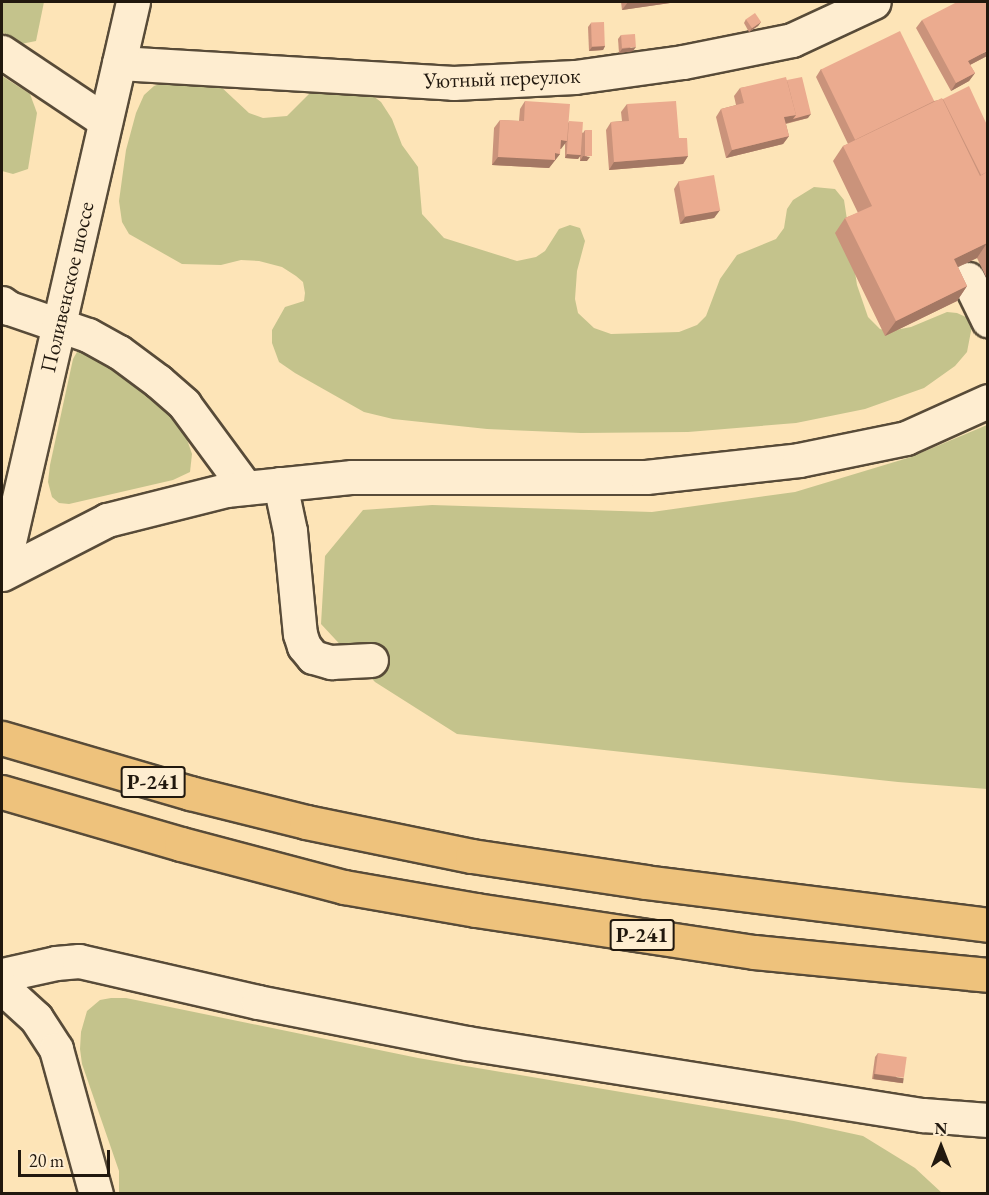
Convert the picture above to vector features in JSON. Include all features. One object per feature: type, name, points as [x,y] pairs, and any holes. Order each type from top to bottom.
[{"type":"highway","name":"Р-241","points":[[2,738],[190,793],[306,822],[484,858],[987,925]]},
{"type":"highway","name":"Р-241","points":[[2,792],[170,841],[344,887],[476,910],[754,952],[987,975]]},
{"type":"street","name":"Поливенское шоссе","points":[[2,573],[133,2]]},
{"type":"street","name":"Уютный переулок","points":[[119,63],[453,83],[575,77],[682,62],[792,40],[874,2]]},
{"type":"street","points":[[2,52],[105,121]]},
{"type":"street","points":[[968,279],[987,320]]},
{"type":"street","points":[[2,303],[88,335],[119,352],[158,381],[184,404],[246,488]]},
{"type":"street","points":[[2,573],[107,520],[226,490],[352,477],[646,477],[799,460],[906,438],[987,401]]},
{"type":"street","points":[[280,484],[290,531],[300,634],[304,646],[314,657],[331,662],[371,660]]},
{"type":"street","points":[[2,975],[31,971],[56,963],[79,961],[258,1002],[467,1043],[923,1115],[987,1120]]},
{"type":"street","points":[[2,987],[36,1018],[56,1049],[96,1194]]},
{"type":"shaded area","points":[[2,2],[44,2],[36,41],[21,44],[2,32]]},
{"type":"shaded area","points":[[2,76],[30,94],[37,113],[28,169],[13,174],[2,171]]},
{"type":"shaded area","points":[[168,81],[219,85],[249,113],[263,118],[287,116],[315,88],[364,89],[381,102],[392,119],[402,145],[418,167],[422,214],[444,238],[517,261],[536,257],[545,251],[559,229],[570,225],[580,228],[585,241],[577,271],[575,299],[578,313],[594,328],[611,334],[679,332],[697,325],[706,316],[720,279],[737,255],[776,239],[784,228],[787,209],[793,200],[814,187],[835,189],[844,200],[857,285],[868,317],[880,329],[890,331],[911,327],[947,312],[957,313],[968,318],[972,326],[967,352],[955,366],[924,388],[865,409],[796,423],[688,432],[581,433],[487,429],[393,419],[364,412],[279,362],[272,343],[272,330],[285,307],[304,301],[303,282],[296,276],[282,267],[259,261],[241,260],[221,265],[182,264],[129,234],[122,222],[119,201],[126,150],[136,113],[144,95],[154,86]]},
{"type":"shaded area","points":[[89,347],[180,419],[192,454],[190,472],[173,480],[69,504],[59,503],[52,497],[48,482],[50,465],[73,359],[77,352]]},
{"type":"shaded area","points":[[987,425],[987,789],[898,782],[457,734],[375,682],[321,624],[325,556],[363,510],[432,505],[652,512],[795,492],[911,457]]},
{"type":"shaded area","points":[[126,998],[418,1058],[794,1121],[863,1136],[915,1168],[942,1193],[119,1193],[119,1171],[82,1064],[80,1049],[81,1032],[87,1011],[100,1000]]},
{"type":"building","points":[[957,2],[987,2],[987,51],[968,61],[975,73],[956,83],[922,20]]},
{"type":"building","points":[[755,13],[761,22],[752,28],[746,19]]},
{"type":"building","points":[[591,22],[604,22],[605,46],[592,46]]},
{"type":"building","points":[[900,31],[934,101],[855,140],[821,70]]},
{"type":"building","points":[[635,34],[636,47],[622,48],[621,35]]},
{"type":"building","points":[[786,77],[796,115],[784,117],[789,136],[732,150],[721,109],[744,103],[740,88]]},
{"type":"building","points":[[802,77],[811,114],[793,119],[796,115],[787,80]]},
{"type":"building","points":[[969,86],[987,125],[987,172],[981,175],[943,99]]},
{"type":"building","points":[[942,98],[980,176],[987,172],[987,243],[954,259],[967,286],[896,321],[845,218],[872,206],[843,146]]},
{"type":"building","points":[[525,101],[570,104],[567,141],[561,140],[560,154],[555,153],[555,160],[498,157],[500,120],[524,121]]},
{"type":"building","points":[[676,101],[679,138],[687,138],[688,156],[614,162],[611,122],[629,121],[627,104]]},
{"type":"building","points":[[569,121],[583,122],[581,155],[567,154]]},
{"type":"building","points":[[585,130],[592,130],[592,156],[585,156]]},
{"type":"building","points":[[714,175],[720,210],[685,217],[679,181]]},
{"type":"building","points":[[878,1053],[907,1057],[904,1078],[875,1074]]}]
